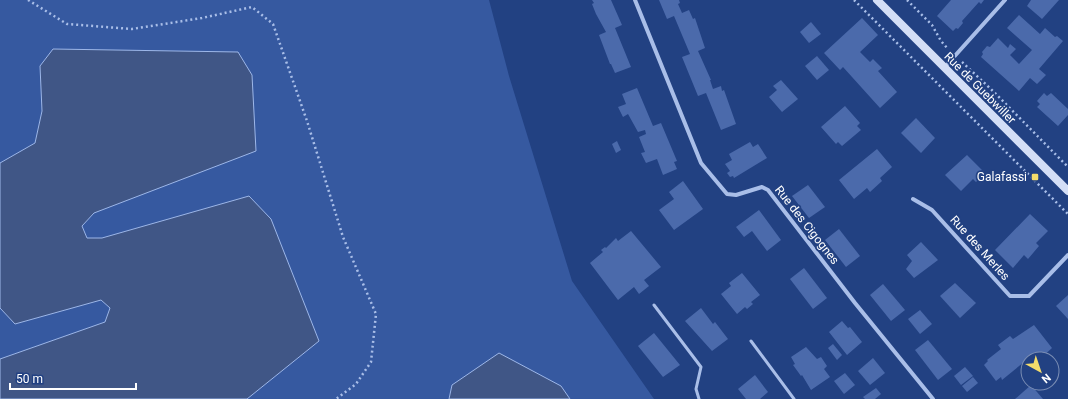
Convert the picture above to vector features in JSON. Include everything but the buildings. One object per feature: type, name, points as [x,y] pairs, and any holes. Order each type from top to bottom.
[{"type":"main road","name":"Rue de Guebwiller","points":[[877,0],[944,69],[1068,191]]},
{"type":"street","name":"Rue des Cigognes","points":[[634,0],[701,163],[726,194],[736,195],[762,187],[768,190],[933,399]]},
{"type":"street","points":[[944,69],[1005,0]]},
{"type":"street","name":"Rue des Merles","points":[[913,199],[932,210],[1010,296],[1029,296],[1068,255]]},
{"type":"lane","points":[[654,305],[701,367],[696,389],[699,399]]},
{"type":"lane","points":[[751,341],[794,399]]},
{"type":"path","points":[[28,0],[67,24],[132,29],[202,18],[252,7],[273,24],[307,121],[343,237],[376,314],[371,362],[356,384],[336,399]]},
{"type":"path","points":[[854,0],[1068,214]]},
{"type":"path","points":[[907,0],[932,26],[940,41],[994,92],[1068,167]]},
{"type":"shaded area","points":[[0,0],[489,0],[509,76],[572,281],[654,399],[570,399],[561,386],[452,385],[449,399],[247,399],[319,341],[249,196],[102,238],[87,238],[82,226],[94,213],[40,66],[42,111],[35,143],[0,163]]},
{"type":"shaded area","points":[[53,49],[238,52],[252,75],[256,151],[94,213],[82,226],[87,238],[102,238],[249,196],[271,219],[319,341],[247,399],[0,399],[0,359],[105,322],[110,308],[101,300],[15,324],[0,308],[0,163],[35,143],[42,111],[40,66]]},
{"type":"shaded area","points":[[101,300],[110,308],[105,322],[0,359],[0,308],[15,324]]},
{"type":"shaded area","points":[[499,353],[561,386],[570,399],[449,399],[452,385]]},
{"type":"place","name":"Galafassi","points":[[1035,177]]}]
